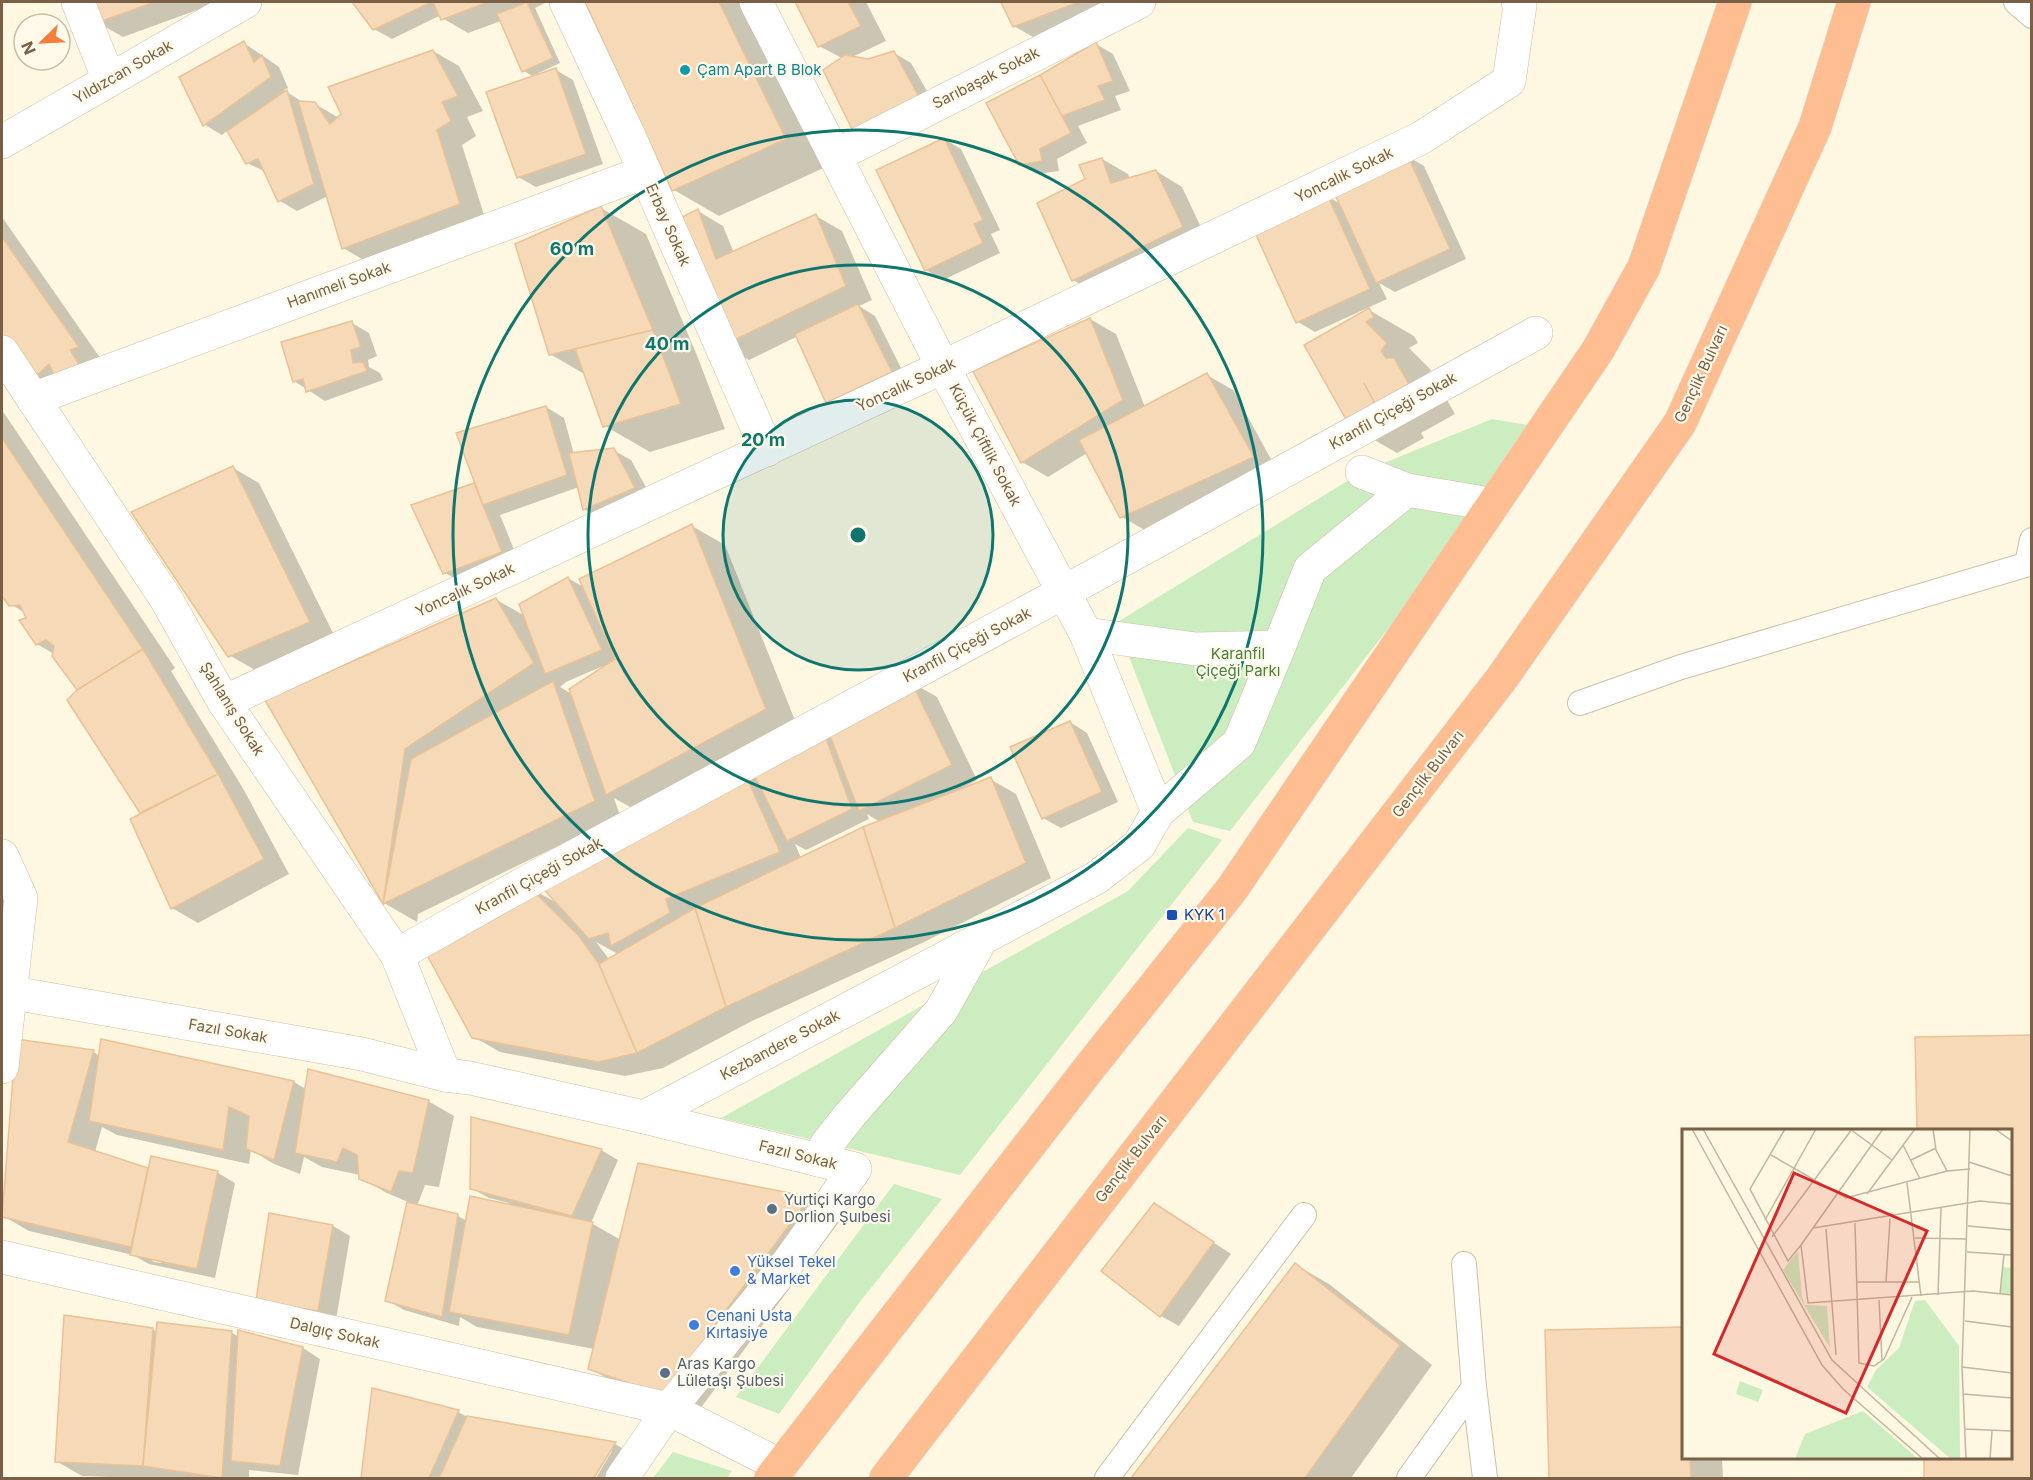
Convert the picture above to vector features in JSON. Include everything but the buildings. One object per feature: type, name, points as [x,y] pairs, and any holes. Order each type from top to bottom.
[{"type":"highway","points":[[776,1473],[1089,1067],[1232,889],[1598,350],[1644,267],[1735,2]]},
{"type":"highway","name":"Gençlik Bulvarı","points":[[886,1479],[1502,678],[1680,423],[1815,126],[1854,2]]},
{"type":"street","points":[[78,2],[109,80]]},
{"type":"street","name":"Yıldızcan Sokak","points":[[2,142],[245,2]]},
{"type":"street","name":"Erbay Sokak","points":[[566,2],[645,172],[767,450]]},
{"type":"street","name":"Küçük Çiftlik Sokak","points":[[756,2],[943,367],[1086,634],[1158,813]]},
{"type":"street","name":"Sarıbaşak Sokak","points":[[835,156],[1139,2]]},
{"type":"street","name":"Yoncalık Sokak","points":[[224,702],[767,450],[1421,138],[1509,81],[1519,3]]},
{"type":"street","name":"Hanımeli Sokak","points":[[33,399],[645,172]]},
{"type":"street","name":"Kranfil Çiçeği Sokak","points":[[397,955],[525,883],[1064,592],[1536,333]]},
{"type":"street","name":"Şahlanış Sokak","points":[[2,352],[165,597],[224,702],[397,955],[445,1075]]},
{"type":"street","points":[[1362,472],[1407,490],[1478,502]]},
{"type":"street","points":[[1158,813],[1239,743],[1310,569],[1407,490]]},
{"type":"street","points":[[1086,634],[1196,649],[1279,647]]},
{"type":"street","name":"Kezbandere Sokak","points":[[644,1117],[1096,878],[1139,845],[1158,813]]},
{"type":"street","points":[[2,856],[21,898],[6,992],[2,1067]]},
{"type":"street","points":[[818,1160],[827,1144],[849,1116],[941,1011],[982,938]]},
{"type":"street","name":"Fazıl Sokak","points":[[6,992],[362,1054],[445,1075]]},
{"type":"street","points":[[445,1075],[470,1078],[644,1117]]},
{"type":"street","name":"Fazıl Sokak","points":[[622,1479],[669,1409],[787,1264],[855,1169],[644,1117]]},
{"type":"street","name":"Dalgıç Sokak","points":[[2,1257],[669,1409],[776,1473]]},
{"type":"lane","points":[[2016,2],[2031,16]]},
{"type":"lane","points":[[1580,703],[1681,667],[2029,563],[2031,540]]},
{"type":"lane","points":[[1107,1479],[1304,1215]]},
{"type":"lane","points":[[1464,1264],[1474,1387],[1485,1479]]},
{"type":"lane","points":[[1409,1479],[1474,1387]]},
{"type":"green space","name":"Karanfil Çiçeği Parkı","points":[[1492,419],[1528,425],[1478,502],[1391,625],[1230,831],[1193,822],[1116,623],[1362,472]]},
{"type":"green space","points":[[1188,828],[1222,840],[960,1175],[721,1118],[1128,891]]},
{"type":"green space","points":[[894,1184],[942,1199],[859,1303],[779,1414],[736,1397]]},
{"type":"green space","points":[[673,1452],[732,1471],[727,1478],[653,1478]]},
{"type":"place","name":"Çam Apart B Blok","points":[[685,70]]},
{"type":"place","name":"KYK 1","points":[[1172,915]]},
{"type":"place","name":"Yurtiçi Kargo Dorlion Şuıbesi","points":[[772,1209]]},
{"type":"place","name":"Yüksel Tekel & Market","points":[[735,1271]]},
{"type":"place","name":"Cenani Usta Kırtasiye","points":[[694,1325]]},
{"type":"place","name":"Aras Kargo Lületaşı Şubesi","points":[[665,1373]]}]
